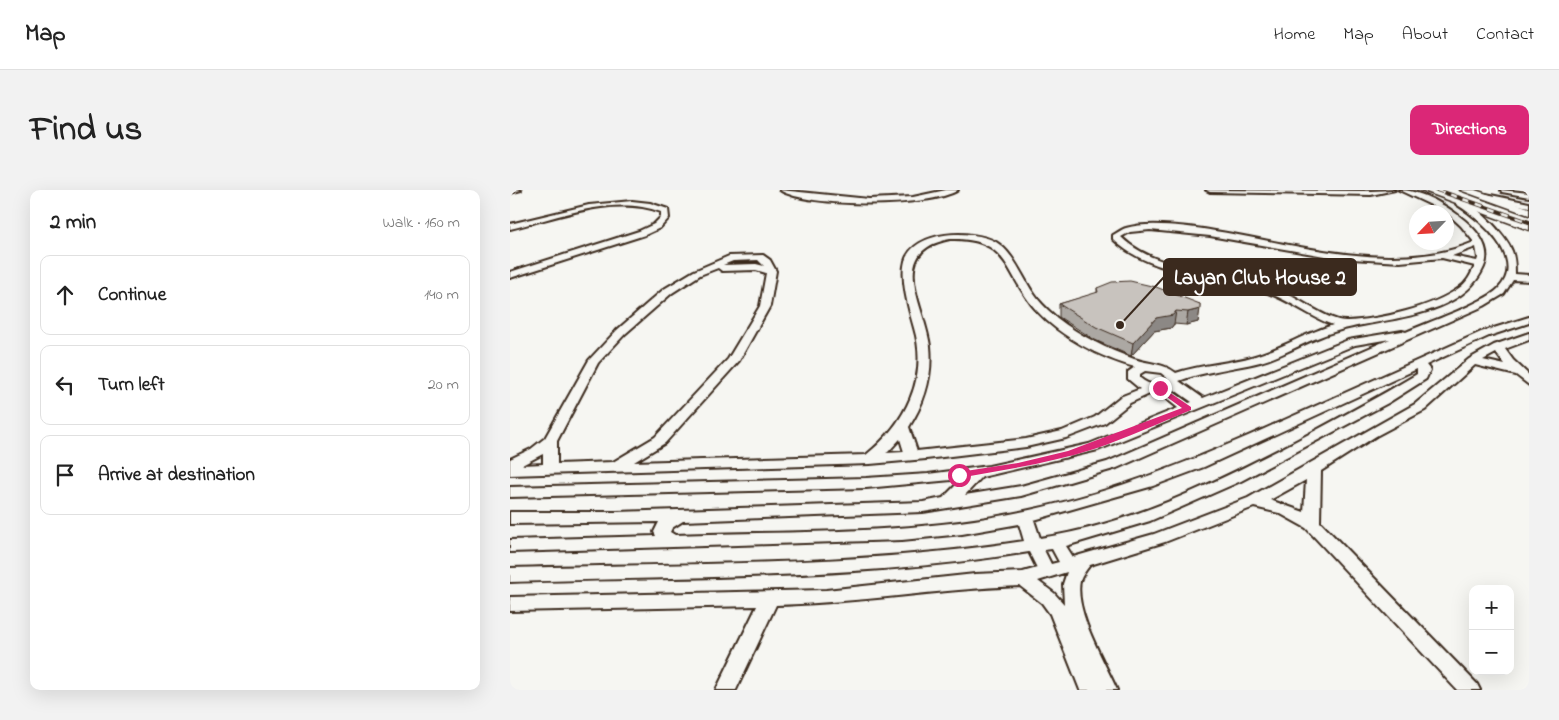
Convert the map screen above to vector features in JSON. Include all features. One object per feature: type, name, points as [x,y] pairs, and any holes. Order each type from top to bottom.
[{"type":"main road","points":[[1421,193],[1466,195],[1529,212]]},
{"type":"main road","points":[[1466,195],[1529,227]]},
{"type":"street","points":[[510,191],[517,190]]},
{"type":"street","points":[[784,190],[809,197],[878,201],[915,198],[954,190]]},
{"type":"street","points":[[1210,190],[1371,194],[1421,193],[1436,205]]},
{"type":"street","points":[[1505,190],[1529,195]]},
{"type":"street","points":[[1421,193],[1401,199],[1429,205]]},
{"type":"street","points":[[1466,195],[1529,205]]},
{"type":"street","points":[[510,518],[617,518],[872,510],[948,504],[1021,491],[1067,480],[1112,465],[1480,304],[1503,290],[1515,274],[1516,257],[1507,240],[1466,195]]},
{"type":"street","points":[[510,227],[606,204],[644,203],[658,206],[665,212],[665,218],[657,226],[642,233],[510,275]]},
{"type":"street","points":[[510,470],[870,459],[912,456],[1026,442],[1066,434],[1100,420],[1125,400],[1196,370],[1258,358],[1317,333],[1345,325],[1391,318],[1421,310],[1463,290],[1474,278],[1480,265],[1481,248],[1464,224],[1454,217]]},
{"type":"street","points":[[1345,325],[1325,319],[1272,290],[1162,262],[1120,242],[1116,237],[1120,231],[1128,228],[1155,226],[1324,254],[1381,258],[1441,256],[1468,249],[1481,248]]},
{"type":"street","points":[[870,459],[902,428],[919,392],[925,365],[924,346],[912,303],[908,266],[912,256],[919,249],[936,240],[960,237],[991,243],[1003,254],[1040,310],[1067,330],[1121,359],[1165,370],[1183,368],[1196,370]]},
{"type":"street","points":[[1441,256],[1480,265]]},
{"type":"street","points":[[510,465],[536,452],[550,441],[582,378],[606,346],[668,292],[697,273],[732,258],[760,257],[767,262],[771,271],[765,306],[733,361],[660,440],[615,466]]},
{"type":"street","points":[[1512,277],[1529,278]]},
{"type":"street","points":[[1306,309],[1314,320],[1317,333]]},
{"type":"street","points":[[510,546],[902,534],[962,528],[1025,517],[1115,494],[1199,464],[1485,334],[1529,320]]},
{"type":"street","points":[[510,492],[866,483],[977,472],[1044,460],[1093,446],[1352,342],[1413,333]]},
{"type":"street","points":[[510,604],[826,597],[975,581],[1023,579],[1202,524],[1254,502],[1364,437],[1420,407],[1472,360],[1498,347],[1529,336]]},
{"type":"street","points":[[1498,347],[1518,372],[1529,381]]},
{"type":"street","points":[[1121,359],[1141,385],[1156,388],[1188,409]]},
{"type":"street","points":[[1472,360],[1518,372]]},
{"type":"street","points":[[510,575],[819,566],[960,557],[1056,542],[1117,527],[1236,478],[1383,400],[1422,376],[1424,370],[1420,364]]},
{"type":"street","points":[[1125,400],[1134,375],[1149,367]]},
{"type":"street","points":[[1165,370],[1173,381],[1202,403]]},
{"type":"street","points":[[902,428],[912,456]]},
{"type":"street","points":[[660,440],[660,457],[664,465]]},
{"type":"street","points":[[550,441],[550,468]]},
{"type":"street","points":[[1312,524],[1311,504],[1314,468]]},
{"type":"street","points":[[948,504],[977,472]]},
{"type":"street","points":[[1254,502],[1274,505],[1295,512],[1312,524],[1470,690]]},
{"type":"street","points":[[671,540],[665,538],[662,532],[665,526],[681,515]]},
{"type":"street","points":[[1025,517],[1034,546],[1047,572]]},
{"type":"street","points":[[606,543],[623,532],[625,526],[623,521],[617,518]]},
{"type":"street","points":[[1056,542],[1076,563]]},
{"type":"street","points":[[1076,563],[1071,589],[1069,617],[1090,690]]},
{"type":"street","points":[[1023,579],[1069,617],[1107,690]]},
{"type":"street","points":[[726,690],[770,598]]},
{"type":"building","points":[[1130,281],[1156,287],[1200,304],[1200,309],[1188,312],[1176,311],[1173,315],[1156,318],[1133,343],[1096,327],[1059,304],[1098,292],[1097,288],[1112,282]]},
{"type":"railway","points":[[1437,190],[1529,222]]},
{"type":"place","name":"Layan Club House 2","points":[[1120,325]]},
{"type":"route","points":[[959,475],[989,471],[1069,454],[1188,409],[1160,388]]}]
